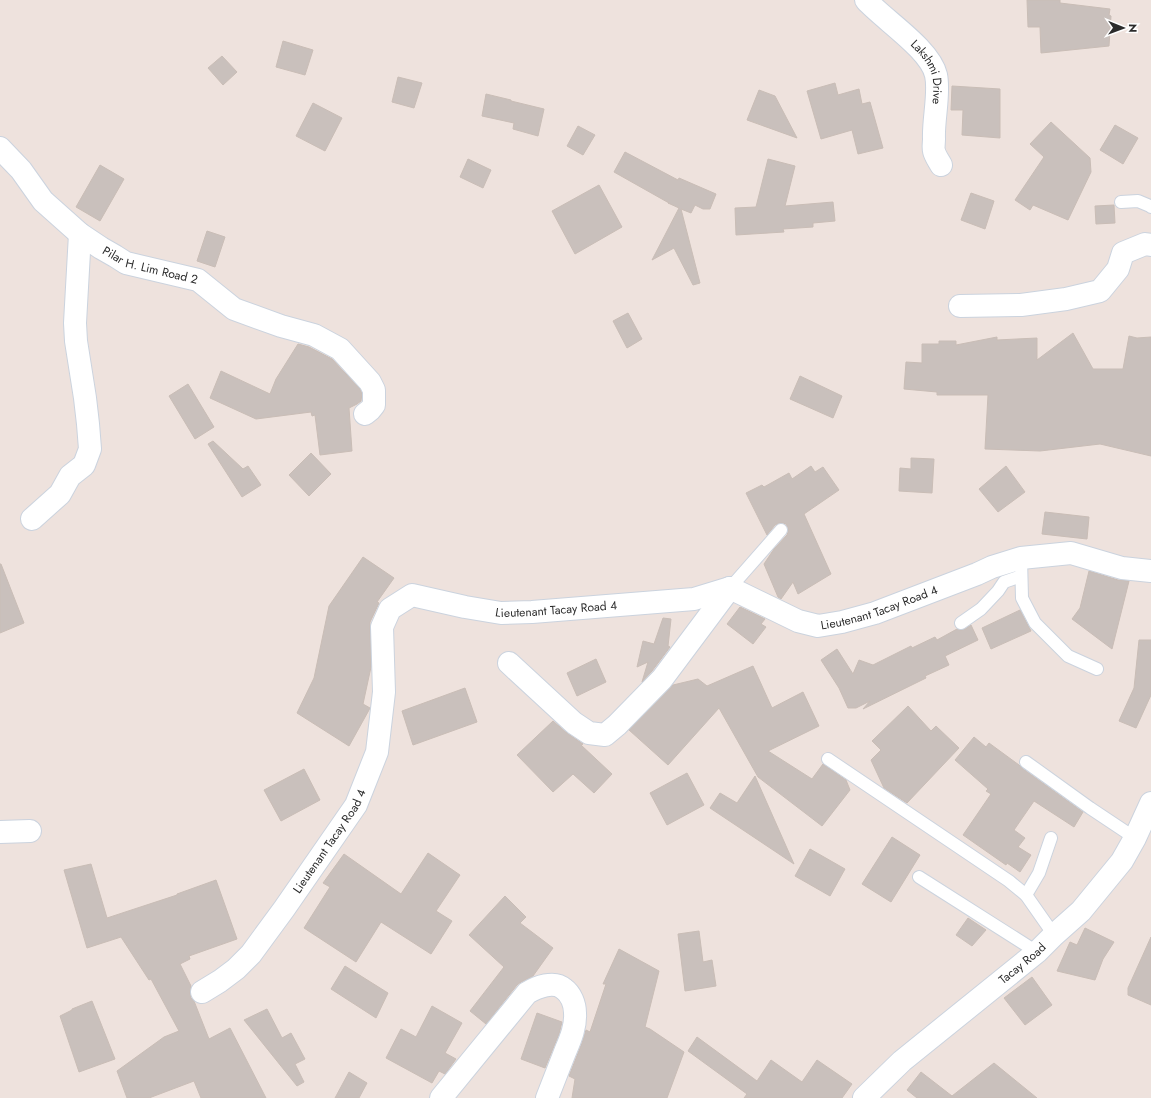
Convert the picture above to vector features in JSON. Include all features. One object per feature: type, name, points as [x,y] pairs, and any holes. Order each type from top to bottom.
[{"type":"street","name":"Lakshmi Drive","points":[[866,0],[878,13],[894,25],[917,47],[930,62],[936,75],[934,152],[941,165]]},
{"type":"street","name":"Pilar H. Lim Road 2","points":[[0,148],[21,170],[43,201],[80,234],[126,263],[198,280],[234,309],[281,326],[314,335],[340,349],[370,382],[374,390],[374,405],[365,414]]},
{"type":"street","points":[[32,518],[60,494],[70,476],[84,465],[90,449],[85,398],[76,342],[80,234]]},
{"type":"street","points":[[960,306],[1029,304],[1066,300],[1100,291],[1118,270],[1123,253],[1144,244],[1151,245]]},
{"type":"street","name":"Lieutenant Tacay Road 4","points":[[202,992],[220,982],[236,969],[250,954],[284,910],[356,805],[377,752],[384,692],[382,627],[390,609],[412,595],[465,607],[501,613],[532,612],[694,599],[730,588],[798,621],[818,626],[842,622],[875,613],[970,577],[992,567],[1021,567],[1071,553],[1122,568],[1151,571]]},
{"type":"street","points":[[509,663],[574,723],[590,733],[605,735],[617,725],[662,679],[730,588]]},
{"type":"street","name":"Tacay Road","points":[[864,1098],[902,1061],[1036,952],[1081,911],[1122,861],[1151,804]]},
{"type":"street","points":[[0,832],[30,831]]},
{"type":"street","points":[[441,1098],[527,992],[552,984],[561,986],[572,997],[575,1013],[574,1028],[547,1098]]},
{"type":"lane","points":[[1121,202],[1138,201],[1151,207]]},
{"type":"lane","points":[[730,588],[781,530]]},
{"type":"lane","points":[[961,623],[981,609],[998,591],[1004,582],[1021,567]]},
{"type":"lane","points":[[1021,567],[1022,598],[1035,623],[1068,656],[1097,669]]},
{"type":"lane","points":[[828,759],[1009,881],[1026,896],[1054,935]]},
{"type":"lane","points":[[1026,762],[1135,838]]},
{"type":"lane","points":[[1026,896],[1039,873],[1051,838]]},
{"type":"lane","points":[[919,877],[1036,952]]},
{"type":"building","points":[[1027,0],[1060,0],[1060,3],[1110,9],[1109,46],[1041,53],[1040,27],[1028,27]]},
{"type":"building","points":[[283,41],[313,50],[305,75],[276,67]]},
{"type":"building","points":[[222,56],[237,72],[223,85],[208,68]]},
{"type":"building","points":[[398,77],[422,83],[414,108],[392,102]]},
{"type":"building","points":[[835,83],[838,95],[859,89],[862,104],[870,102],[883,148],[858,154],[852,130],[821,139],[807,91]]},
{"type":"building","points":[[952,86],[1000,89],[1000,138],[962,135],[963,110],[951,110]]},
{"type":"building","points":[[759,90],[775,96],[797,138],[747,120]]},
{"type":"building","points":[[486,94],[544,109],[538,136],[513,129],[514,123],[482,116]]},
{"type":"building","points":[[313,103],[342,118],[325,151],[296,136]]},
{"type":"building","points":[[1051,122],[1090,158],[1091,172],[1068,220],[1033,205],[1030,210],[1015,200],[1044,157],[1030,144]]},
{"type":"building","points":[[1115,125],[1138,138],[1123,164],[1100,150]]},
{"type":"building","points":[[578,126],[595,135],[583,155],[567,146]]},
{"type":"building","points":[[625,152],[678,180],[679,178],[716,194],[710,209],[703,209],[695,205],[691,213],[681,209],[700,283],[693,285],[674,248],[652,260],[679,208],[614,172]]},
{"type":"building","points":[[468,159],[491,170],[483,188],[460,177]]},
{"type":"building","points":[[768,159],[795,166],[785,206],[833,202],[835,221],[813,223],[813,227],[783,229],[784,232],[736,235],[735,208],[756,207]]},
{"type":"building","points":[[100,165],[124,179],[100,221],[76,207]]},
{"type":"building","points":[[599,185],[622,227],[575,254],[552,211]]},
{"type":"building","points":[[971,193],[994,201],[985,229],[961,220]]},
{"type":"building","points":[[1114,205],[1115,223],[1096,224],[1095,206]]},
{"type":"building","points":[[207,231],[225,237],[215,267],[197,261]]},
{"type":"building","points":[[628,313],[642,339],[627,348],[613,321]]},
{"type":"building","points":[[1073,333],[1093,369],[1123,369],[1129,336],[1137,338],[1151,337],[1151,456],[1100,444],[1040,451],[985,449],[988,395],[937,395],[937,392],[904,389],[906,362],[922,363],[922,344],[939,344],[939,341],[956,341],[956,345],[997,337],[997,340],[1037,338],[1037,360]]},
{"type":"building","points":[[298,344],[309,347],[332,359],[360,389],[362,393],[361,401],[349,408],[352,451],[320,455],[315,415],[312,416],[311,412],[256,419],[210,398],[221,371],[270,394],[276,379]]},
{"type":"building","points":[[800,376],[842,396],[833,418],[790,399]]},
{"type":"building","points":[[188,384],[214,427],[195,439],[169,396]]},
{"type":"building","points":[[213,441],[243,469],[248,466],[261,485],[242,497],[208,444]]},
{"type":"building","points":[[311,453],[331,474],[309,496],[289,475]]},
{"type":"building","points":[[911,458],[934,459],[932,493],[899,491],[900,468],[911,469]]},
{"type":"building","points":[[811,466],[815,472],[823,467],[839,490],[804,514],[831,574],[798,594],[793,582],[781,599],[778,597],[764,564],[774,549],[787,535],[788,528],[786,524],[779,523],[775,525],[767,535],[746,493],[762,485],[764,487],[789,473],[792,479]]},
{"type":"building","points":[[1006,466],[1025,492],[998,512],[979,489]]},
{"type":"building","points":[[1045,512],[1089,517],[1087,539],[1042,534]]},
{"type":"building","points":[[363,557],[394,578],[377,602],[379,603],[370,622],[371,667],[363,704],[370,708],[349,746],[297,713],[314,678],[329,606]]},
{"type":"building","points":[[0,564],[24,623],[0,633]]},
{"type":"building","points":[[1089,571],[1118,580],[1129,581],[1112,649],[1072,619],[1080,608]]},
{"type":"building","points":[[740,607],[765,619],[761,624],[766,627],[753,644],[727,624]]},
{"type":"building","points":[[1020,610],[1031,631],[991,649],[982,628]]},
{"type":"building","points":[[663,618],[671,619],[668,646],[670,647],[642,682],[648,662],[637,667],[643,641],[654,644]]},
{"type":"building","points":[[971,625],[978,640],[945,656],[949,665],[863,709],[870,701],[856,708],[848,708],[839,688],[821,660],[837,649],[853,674],[859,660],[873,665],[911,646],[912,648],[935,637],[937,640],[957,629],[965,629]]},
{"type":"building","points":[[1139,640],[1151,640],[1151,695],[1136,728],[1119,721],[1134,688]]},
{"type":"building","points":[[596,659],[606,682],[577,696],[567,673]]},
{"type":"building","points":[[753,666],[772,708],[803,692],[819,726],[768,751],[812,779],[823,764],[846,780],[850,790],[822,826],[758,777],[719,708],[668,765],[629,730],[673,685],[698,679],[707,686]]},
{"type":"building","points":[[465,688],[477,722],[413,745],[402,711]]},
{"type":"building","points":[[908,706],[931,731],[936,726],[959,748],[907,803],[884,788],[871,760],[881,750],[872,741]]},
{"type":"building","points":[[553,721],[583,744],[581,745],[612,774],[594,793],[573,774],[553,792],[517,755]]},
{"type":"building","points":[[974,737],[986,747],[989,743],[1083,812],[1074,827],[1034,801],[1014,830],[1025,838],[1018,847],[1031,855],[1020,872],[1007,863],[1006,865],[963,835],[991,794],[986,791],[988,789],[955,760]]},
{"type":"building","points":[[304,769],[320,800],[281,821],[264,790]]},
{"type":"building","points":[[687,773],[704,805],[667,825],[650,793]]},
{"type":"building","points":[[755,776],[794,864],[710,808],[720,793],[737,803]]},
{"type":"building","points":[[892,837],[920,855],[891,902],[862,884]]},
{"type":"building","points":[[810,849],[845,869],[830,896],[795,876]]},
{"type":"building","points":[[428,853],[460,875],[436,911],[452,921],[431,954],[381,922],[356,962],[304,928],[330,887],[323,883],[344,854],[401,894]]},
{"type":"building","points":[[91,864],[107,918],[177,895],[216,880],[237,939],[189,956],[190,959],[180,964],[191,986],[191,998],[194,1001],[209,1039],[230,1028],[266,1098],[201,1098],[194,1081],[149,1098],[127,1098],[117,1071],[164,1037],[179,1031],[151,979],[149,980],[121,937],[87,948],[64,870]]},
{"type":"building","points":[[505,896],[526,917],[520,923],[553,948],[533,976],[517,985],[486,1024],[470,1011],[504,967],[469,935]]},
{"type":"building","points":[[968,918],[986,930],[972,946],[956,935]]},
{"type":"building","points":[[1085,928],[1114,942],[1103,959],[1095,980],[1057,971],[1070,942],[1077,945]]},
{"type":"building","points":[[699,931],[703,962],[712,960],[716,986],[685,991],[678,934]]},
{"type":"building","points":[[1151,937],[1151,1005],[1128,995],[1128,988]]},
{"type":"building","points":[[619,949],[659,971],[645,1027],[684,1052],[667,1098],[572,1098],[575,1079],[569,1076],[586,1030],[590,1032],[606,984],[603,984]]},
{"type":"building","points":[[345,966],[388,993],[376,1018],[331,989]]},
{"type":"building","points":[[1032,977],[1052,1005],[1025,1025],[1004,998]]},
{"type":"building","points":[[92,1001],[115,1059],[79,1072],[60,1016],[72,1009]]},
{"type":"building","points":[[432,1006],[462,1023],[445,1053],[456,1059],[445,1074],[439,1071],[432,1083],[386,1058],[401,1029],[416,1037]]},
{"type":"building","points":[[267,1009],[282,1038],[291,1033],[305,1059],[295,1064],[304,1082],[297,1086],[244,1020]]},
{"type":"building","points":[[537,1013],[562,1022],[559,1034],[545,1068],[521,1059]]},
{"type":"building","points":[[697,1037],[757,1081],[771,1060],[802,1082],[817,1060],[852,1084],[842,1098],[744,1098],[747,1094],[688,1051]]},
{"type":"building","points":[[994,1063],[1037,1098],[917,1098],[907,1090],[921,1072],[952,1096]]},
{"type":"building","points":[[349,1072],[367,1083],[359,1098],[335,1098]]}]
